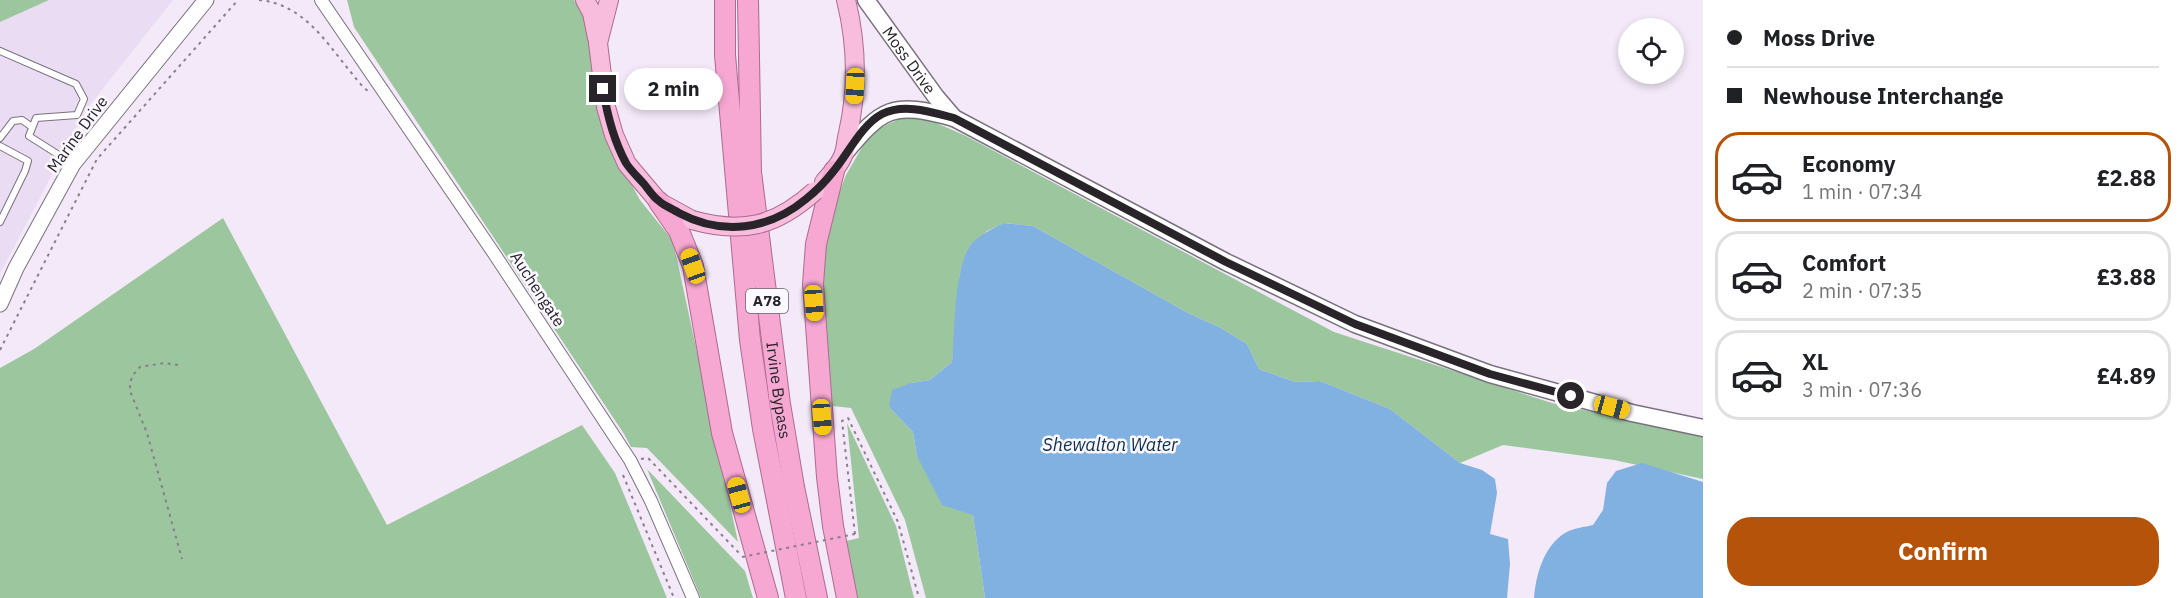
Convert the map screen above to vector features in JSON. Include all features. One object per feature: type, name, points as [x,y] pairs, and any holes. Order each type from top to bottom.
[{"type":"highway","name":"Irvine Bypass","points":[[725,0],[725,55],[750,340],[763,429],[796,598]]},
{"type":"highway","name":"Irvine Bypass","points":[[748,0],[751,172],[782,416],[817,598]]},
{"type":"highway","points":[[838,163],[816,244],[813,284],[827,477],[833,526],[847,598]]},
{"type":"highway","points":[[659,202],[679,231],[693,266],[722,433],[768,598]]},
{"type":"main road","points":[[585,0],[592,13],[598,43],[606,107],[614,135],[627,164],[659,202],[692,220],[717,227],[744,228],[782,215],[815,191],[838,163],[854,106],[856,66],[852,23],[846,0]]},
{"type":"main road","points":[[598,43],[609,0]]},
{"type":"main road","name":"Moss Drive","points":[[866,0],[936,98],[954,118]]},
{"type":"main road","name":"Moss Drive","points":[[838,163],[864,130],[881,114],[902,109],[926,110],[954,118],[1226,262],[1355,324],[1490,374],[1632,413],[1703,428]]},
{"type":"street","name":"Marine Drive","points":[[0,304],[16,268],[73,165],[206,0]]},
{"type":"street","name":"Auchengate","points":[[321,0],[331,6],[630,460],[651,501],[693,598]]},
{"type":"lane","points":[[0,51],[76,84],[84,99],[77,115],[36,118],[29,136],[73,165]]},
{"type":"lane","points":[[0,138],[13,122],[22,120],[32,127]]},
{"type":"lane","points":[[0,146],[28,161],[0,222]]},
{"type":"path","points":[[0,350],[97,159],[238,0]]},
{"type":"path","points":[[178,365],[164,363],[140,367],[133,375],[130,392],[151,446],[182,559]]},
{"type":"path","points":[[674,598],[619,465],[630,460],[648,458],[742,557],[855,534],[842,422],[848,418],[898,522],[919,598]]},
{"type":"shaded area","points":[[49,0],[173,0],[85,111],[0,274],[0,22]]},
{"type":"green space","points":[[0,0],[49,0],[0,22]]},
{"type":"green space","points":[[347,0],[574,0],[586,17],[604,133],[640,200],[673,241],[738,542],[647,448],[631,447],[354,27]]},
{"type":"green space","points":[[901,118],[925,118],[966,136],[1334,332],[1552,403],[1703,436],[1703,479],[1614,460],[1503,445],[1460,463],[1390,409],[1320,381],[1295,382],[1259,369],[1247,344],[1221,328],[1188,313],[1033,226],[1005,223],[987,231],[968,249],[960,273],[952,362],[930,380],[911,383],[889,407],[913,432],[917,456],[973,515],[985,598],[926,598],[905,520],[851,408],[833,406],[818,279],[824,233],[846,175],[864,144],[880,128]]},
{"type":"green space","points":[[223,218],[387,525],[582,425],[615,473],[667,598],[0,598],[0,368],[34,349]]},
{"type":"green space","points":[[847,423],[896,526],[914,598],[857,598],[846,541],[859,538]]},
{"type":"green space","points":[[647,469],[745,571],[753,598],[701,598]]},
{"type":"water","name":"Shewalton Water","points":[[1004,223],[1033,226],[1188,313],[1221,328],[1247,344],[1259,369],[1295,382],[1320,381],[1390,409],[1460,463],[1482,470],[1495,479],[1497,493],[1490,534],[1508,539],[1510,564],[1507,598],[985,598],[973,515],[942,505],[917,456],[913,432],[889,407],[892,390],[911,383],[930,380],[952,362],[957,290],[967,251],[979,238]]},
{"type":"water","points":[[1642,463],[1703,482],[1703,598],[1534,598],[1542,561],[1552,545],[1568,531],[1593,525],[1603,510],[1607,483],[1616,471]]},
{"type":"route","points":[[603,89],[614,135],[627,164],[659,202],[692,220],[717,227],[744,228],[782,215],[815,191],[834,171],[843,155],[864,130],[881,114],[902,109],[926,110],[954,118],[1226,262],[1355,324],[1490,374],[1571,396]]}]
